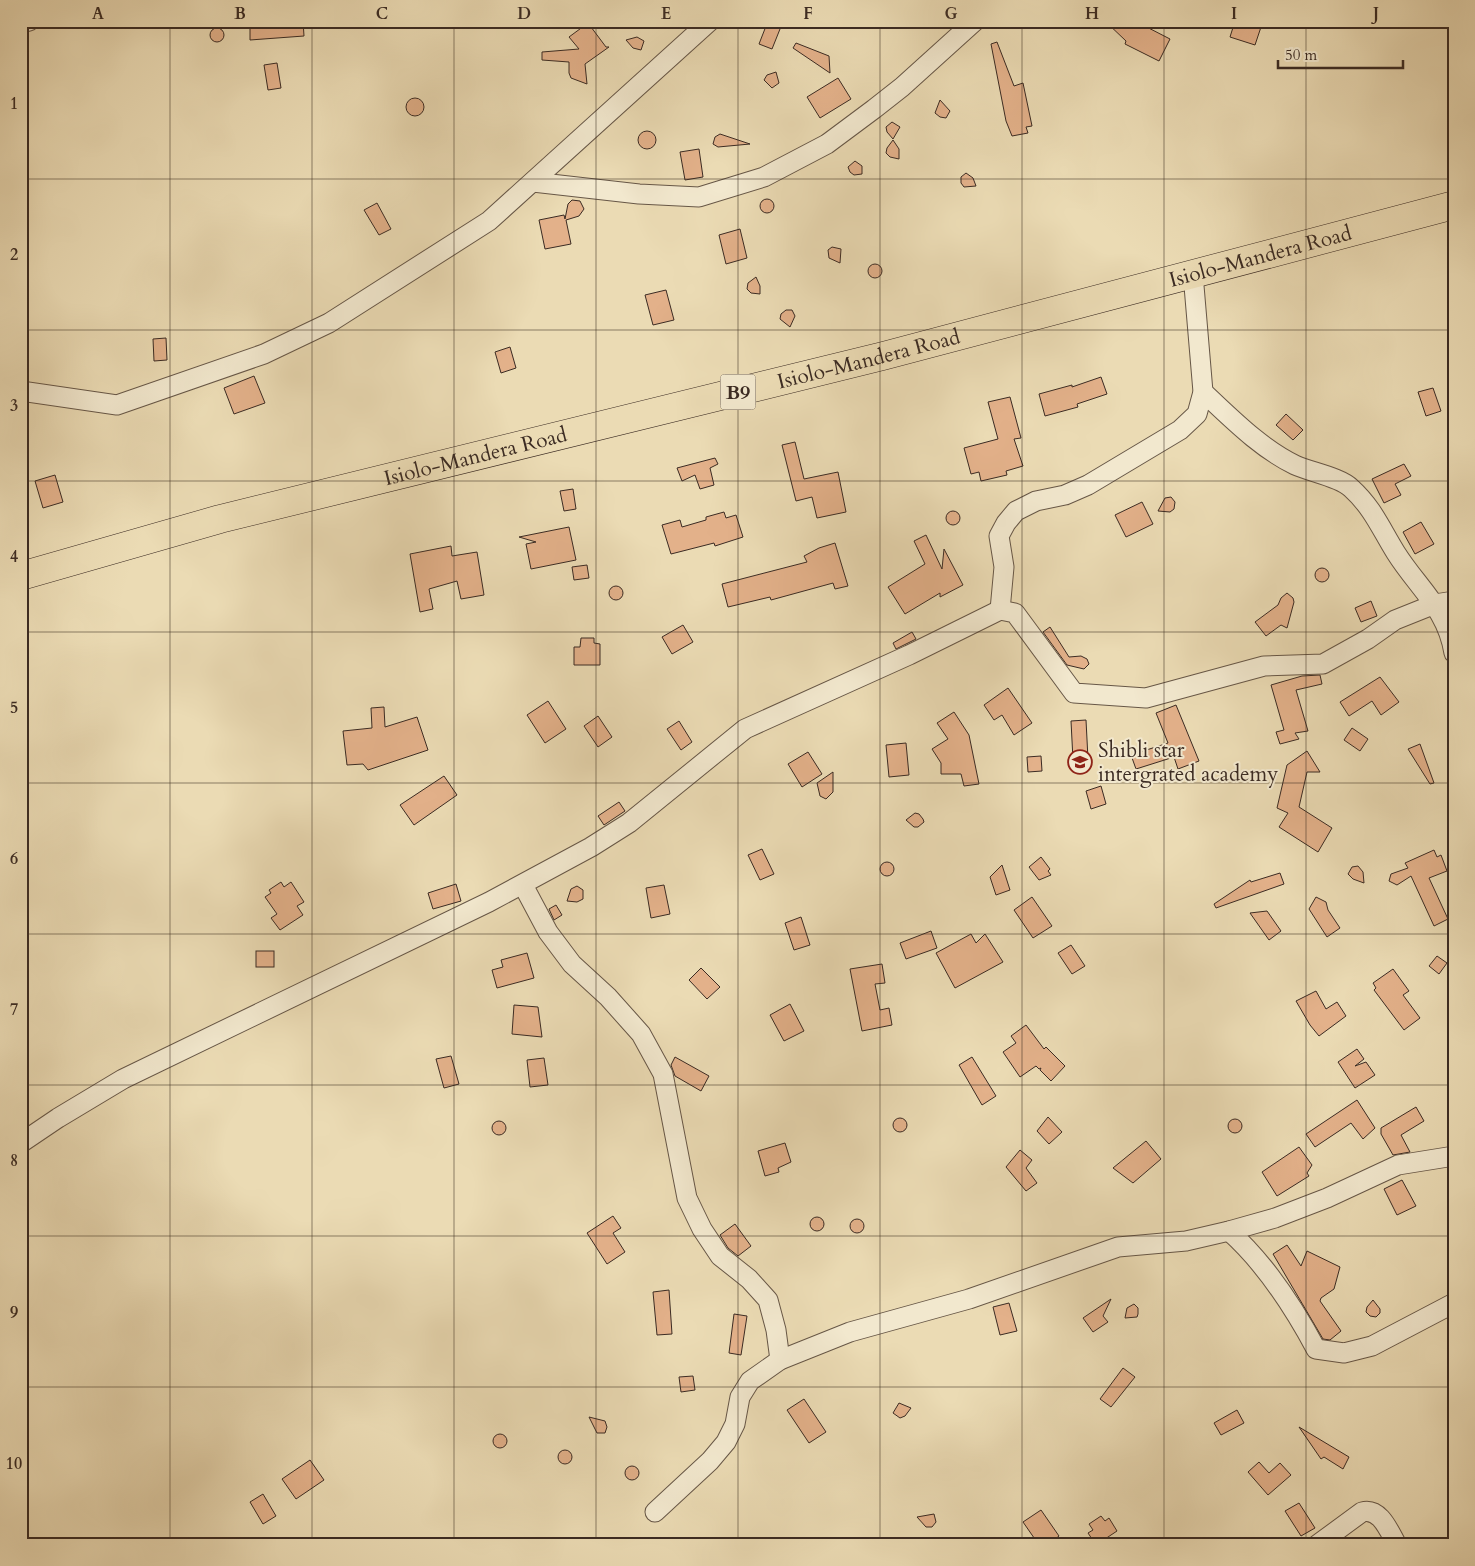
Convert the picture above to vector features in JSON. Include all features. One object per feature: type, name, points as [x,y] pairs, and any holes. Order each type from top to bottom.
[{"type":"highway","name":"Isiolo-Mandera Road","points":[[21,576],[220,519],[883,356],[1454,205]]},
{"type":"street","points":[[21,23],[29,21]]},
{"type":"street","points":[[21,391],[117,405],[264,354],[329,323],[489,221],[710,21]]},
{"type":"street","points":[[533,182],[639,194],[699,197],[764,177],[827,144],[902,87],[975,21]]},
{"type":"street","points":[[1000,610],[1004,567],[1000,536],[1006,523],[1016,511],[1036,501],[1065,495],[1088,485],[1180,430],[1197,414],[1203,392],[1193,274]]},
{"type":"street","points":[[1203,392],[1245,431],[1294,464],[1350,486],[1378,518],[1396,554],[1445,603],[1454,653]]},
{"type":"street","points":[[21,1143],[58,1118],[123,1080],[523,885],[629,823],[745,729],[909,655],[1000,610],[1014,613],[1074,693],[1146,698],[1264,666],[1323,664],[1368,640],[1395,620],[1445,603]]},
{"type":"street","points":[[523,885],[548,932],[572,964],[608,997],[641,1034],[663,1074],[687,1198],[702,1229],[720,1256],[749,1279],[768,1300],[776,1330],[780,1360]]},
{"type":"street","points":[[655,1512],[710,1461],[726,1442],[735,1424],[740,1397],[750,1381],[780,1360],[850,1332],[969,1299],[1118,1246],[1186,1241],[1228,1232],[1275,1218],[1327,1198],[1398,1165],[1454,1156]]},
{"type":"street","points":[[1228,1232],[1248,1249],[1294,1310],[1316,1349],[1344,1353],[1372,1346],[1454,1303]]},
{"type":"street","points":[[1317,1545],[1362,1512],[1368,1510],[1374,1512],[1383,1521],[1397,1545]]},
{"type":"building","points":[[250,21],[303,21],[304,36],[250,40]]},
{"type":"building","points":[[768,21],[782,24],[772,49],[759,44]]},
{"type":"building","points":[[1105,21],[1135,21],[1170,39],[1159,61],[1125,44],[1126,41]]},
{"type":"building","points":[[1235,21],[1263,21],[1255,45],[1230,37]]},
{"type":"building","points":[[588,23],[606,47],[609,47],[585,64],[587,84],[571,78],[569,62],[542,60],[542,52],[579,49],[569,37]]},
{"type":"building","points":[[217,28],[222,30],[224,35],[222,40],[217,42],[212,40],[210,35],[212,30]]},
{"type":"building","points":[[637,37],[644,41],[641,50],[633,48],[626,40]]},
{"type":"building","points":[[997,42],[1014,86],[1023,83],[1032,126],[1026,127],[1028,133],[1012,136],[1006,121],[991,44]]},
{"type":"building","points":[[796,43],[829,56],[830,73],[793,48]]},
{"type":"building","points":[[277,63],[281,88],[268,90],[264,65]]},
{"type":"building","points":[[776,72],[779,83],[772,88],[764,80],[767,75]]},
{"type":"building","points":[[838,78],[851,99],[820,118],[807,97]]},
{"type":"building","points":[[411,98],[419,98],[424,103],[422,114],[411,116],[406,111],[406,103]]},
{"type":"building","points":[[940,100],[950,111],[946,118],[940,117],[935,113]]},
{"type":"building","points":[[892,122],[900,127],[893,139],[887,132],[886,127]]},
{"type":"building","points":[[647,131],[653,134],[656,140],[653,146],[647,149],[641,146],[638,140],[641,134]]},
{"type":"building","points":[[720,134],[750,144],[718,147],[713,144],[715,137]]},
{"type":"building","points":[[893,140],[899,149],[899,159],[890,157],[886,153]]},
{"type":"building","points":[[699,149],[703,177],[685,180],[680,152]]},
{"type":"building","points":[[855,161],[862,166],[862,174],[854,175],[850,172],[848,167]]},
{"type":"building","points":[[966,173],[973,178],[976,186],[964,187],[961,183],[961,177]]},
{"type":"building","points":[[767,199],[772,201],[774,206],[772,211],[767,213],[762,211],[760,206],[762,201]]},
{"type":"building","points":[[572,200],[580,201],[584,209],[579,216],[566,220],[571,244],[545,249],[539,220],[564,215],[565,219],[568,204]]},
{"type":"building","points":[[377,203],[391,229],[379,235],[364,210]]},
{"type":"building","points":[[740,229],[747,258],[726,264],[719,235]]},
{"type":"building","points":[[832,247],[841,249],[840,263],[829,258],[828,250]]},
{"type":"building","points":[[875,264],[880,266],[882,271],[880,276],[875,278],[870,276],[868,271],[870,266]]},
{"type":"building","points":[[756,277],[760,286],[760,294],[751,293],[747,289],[748,283]]},
{"type":"building","points":[[666,290],[674,320],[653,325],[645,295]]},
{"type":"building","points":[[786,310],[792,310],[795,316],[790,327],[780,319],[781,314]]},
{"type":"building","points":[[166,338],[167,360],[154,361],[153,339]]},
{"type":"building","points":[[510,347],[516,368],[501,373],[495,352]]},
{"type":"building","points":[[254,376],[265,403],[234,414],[224,388]]},
{"type":"building","points":[[1101,377],[1107,394],[1077,404],[1078,407],[1045,416],[1039,394],[1072,385],[1072,387]]},
{"type":"building","points":[[1433,388],[1441,411],[1426,416],[1418,392]]},
{"type":"building","points":[[1010,397],[1021,438],[1014,439],[1023,466],[1006,471],[1007,475],[981,481],[979,472],[971,474],[964,448],[998,439],[988,402]]},
{"type":"building","points":[[1286,414],[1303,430],[1293,440],[1276,425]]},
{"type":"building","points":[[795,442],[804,479],[838,472],[846,512],[817,518],[812,497],[796,501],[782,445]]},
{"type":"building","points":[[715,458],[718,464],[710,468],[714,485],[700,489],[695,475],[682,481],[677,468]]},
{"type":"building","points":[[1404,464],[1411,476],[1395,484],[1401,495],[1384,503],[1372,479]]},
{"type":"building","points":[[55,475],[63,502],[43,508],[35,481]]},
{"type":"building","points":[[573,489],[576,509],[564,511],[560,491]]},
{"type":"building","points":[[1171,497],[1175,502],[1174,509],[1170,512],[1158,511],[1165,498]]},
{"type":"building","points":[[1142,502],[1153,524],[1126,537],[1115,515]]},
{"type":"building","points":[[953,511],[958,513],[960,518],[958,523],[953,525],[948,523],[946,518],[948,513]]},
{"type":"building","points":[[724,512],[726,518],[736,515],[743,537],[715,546],[714,543],[671,554],[662,525],[680,520],[682,527]]},
{"type":"building","points":[[1421,522],[1434,544],[1415,554],[1403,532]]},
{"type":"building","points":[[569,527],[576,560],[531,569],[526,544],[536,542],[519,537]]},
{"type":"building","points":[[926,535],[942,569],[944,549],[963,585],[940,597],[940,593],[905,614],[888,587],[925,564],[914,541]]},
{"type":"building","points":[[835,543],[848,586],[835,589],[833,583],[771,600],[770,597],[728,607],[722,584],[807,562],[804,556],[819,548]]},
{"type":"building","points":[[451,546],[452,556],[477,552],[484,595],[461,599],[457,581],[429,589],[433,609],[420,612],[410,554]]},
{"type":"building","points":[[587,565],[589,578],[574,580],[572,567]]},
{"type":"building","points":[[1322,568],[1327,570],[1329,575],[1327,580],[1322,582],[1317,580],[1315,575],[1317,570]]},
{"type":"building","points":[[616,586],[621,588],[623,593],[621,598],[616,600],[611,598],[609,593],[611,588]]},
{"type":"building","points":[[1287,593],[1293,598],[1294,602],[1287,628],[1281,625],[1266,636],[1255,622],[1278,605],[1281,598]]},
{"type":"building","points":[[1371,601],[1377,616],[1361,622],[1355,608]]},
{"type":"building","points":[[683,625],[693,642],[672,654],[662,637]]},
{"type":"building","points":[[1050,627],[1069,657],[1081,656],[1087,659],[1089,664],[1084,669],[1067,665],[1043,632]]},
{"type":"building","points":[[912,632],[916,639],[896,649],[893,643]]},
{"type":"building","points":[[581,638],[594,638],[594,643],[600,644],[600,665],[574,665],[574,647],[580,647]]},
{"type":"building","points":[[1320,675],[1322,684],[1296,690],[1308,731],[1295,733],[1299,739],[1280,744],[1276,732],[1284,730],[1271,685],[1302,676]]},
{"type":"building","points":[[1380,677],[1399,702],[1381,715],[1372,701],[1349,716],[1340,702]]},
{"type":"building","points":[[1008,688],[1032,723],[1014,735],[1002,715],[994,720],[984,705]]},
{"type":"building","points":[[548,701],[566,729],[545,743],[527,715]]},
{"type":"building","points":[[1176,705],[1199,761],[1178,769],[1174,757],[1136,769],[1131,755],[1168,743],[1156,713]]},
{"type":"building","points":[[384,707],[385,727],[417,717],[428,750],[368,770],[363,764],[347,765],[343,731],[372,728],[371,708]]},
{"type":"building","points":[[954,712],[969,735],[979,784],[964,786],[961,774],[941,774],[941,763],[932,749],[948,739],[937,723]]},
{"type":"building","points":[[598,716],[612,737],[598,747],[584,726]]},
{"type":"building","points":[[1086,720],[1088,759],[1073,760],[1071,721]]},
{"type":"building","points":[[679,721],[692,742],[681,750],[667,729]]},
{"type":"building","points":[[1352,728],[1368,739],[1360,751],[1344,740]]},
{"type":"building","points":[[906,743],[909,775],[889,777],[886,745]]},
{"type":"building","points":[[1420,744],[1434,783],[1430,784],[1408,749]]},
{"type":"building","points":[[1307,751],[1320,772],[1307,772],[1299,807],[1332,828],[1318,852],[1279,827],[1288,813],[1277,808],[1287,765]]},
{"type":"building","points":[[808,752],[822,774],[802,787],[788,764]]},
{"type":"building","points":[[1041,756],[1042,771],[1028,772],[1027,757]]},
{"type":"building","points":[[833,772],[833,792],[826,799],[820,796],[817,783]]},
{"type":"building","points":[[444,776],[457,795],[414,825],[400,805]]},
{"type":"building","points":[[1101,786],[1106,804],[1091,809],[1086,791]]},
{"type":"building","points":[[619,802],[625,811],[604,825],[598,816]]},
{"type":"building","points":[[915,813],[919,814],[924,822],[918,827],[914,827],[906,820]]},
{"type":"building","points":[[762,849],[774,874],[760,880],[748,855]]},
{"type":"building","points":[[1434,850],[1437,857],[1441,855],[1447,871],[1429,878],[1448,919],[1434,926],[1411,876],[1397,885],[1389,881],[1391,874],[1408,868],[1405,863]]},
{"type":"building","points":[[1041,857],[1050,869],[1048,871],[1051,875],[1039,880],[1029,867]]},
{"type":"building","points":[[887,862],[892,864],[894,869],[892,874],[887,876],[882,874],[880,869],[882,864]]},
{"type":"building","points":[[1002,865],[1010,890],[996,895],[990,877]]},
{"type":"building","points":[[1358,866],[1363,872],[1364,883],[1353,879],[1348,874],[1352,867]]},
{"type":"building","points":[[1280,873],[1284,884],[1216,908],[1214,904],[1250,880],[1251,882]]},
{"type":"building","points":[[281,882],[284,887],[291,882],[304,902],[297,906],[303,915],[280,930],[271,918],[277,914],[265,897],[271,893],[269,890]]},
{"type":"building","points":[[456,884],[461,901],[433,909],[428,893]]},
{"type":"building","points":[[664,885],[670,914],[651,918],[646,888]]},
{"type":"building","points":[[577,886],[583,890],[583,899],[577,902],[567,901],[571,889]]},
{"type":"building","points":[[1032,897],[1052,926],[1033,938],[1014,910]]},
{"type":"building","points":[[1316,897],[1326,902],[1328,910],[1340,928],[1327,937],[1309,909]]},
{"type":"building","points":[[556,905],[562,915],[554,920],[549,909]]},
{"type":"building","points":[[1267,911],[1281,931],[1269,940],[1250,913]]},
{"type":"building","points":[[801,917],[810,945],[794,950],[785,923]]},
{"type":"building","points":[[931,931],[937,948],[906,959],[900,943]]},
{"type":"building","points":[[971,934],[976,943],[985,934],[1003,962],[955,988],[936,953]]},
{"type":"building","points":[[1071,945],[1085,966],[1072,974],[1058,953]]},
{"type":"building","points":[[256,951],[274,951],[274,967],[256,967]]},
{"type":"building","points":[[527,953],[534,978],[497,988],[492,970],[503,967],[501,960]]},
{"type":"building","points":[[1437,956],[1447,963],[1439,974],[1429,966]]},
{"type":"building","points":[[882,964],[885,983],[875,984],[880,1010],[889,1008],[892,1025],[862,1031],[850,969]]},
{"type":"building","points":[[701,968],[720,987],[707,999],[689,980]]},
{"type":"building","points":[[1393,969],[1409,991],[1403,995],[1420,1018],[1404,1030],[1374,990],[1376,988],[1373,983]]},
{"type":"building","points":[[1316,991],[1326,1009],[1337,1002],[1346,1016],[1319,1036],[1296,1001]]},
{"type":"building","points":[[790,1004],[804,1031],[784,1041],[770,1015]]},
{"type":"building","points":[[514,1005],[538,1007],[542,1037],[512,1034]]},
{"type":"building","points":[[1026,1025],[1044,1049],[1046,1047],[1065,1066],[1051,1081],[1040,1070],[1041,1068],[1039,1069],[1036,1066],[1020,1077],[1003,1052],[1016,1043],[1011,1036]]},
{"type":"building","points":[[1357,1049],[1364,1059],[1355,1066],[1366,1062],[1375,1075],[1355,1088],[1338,1062]]},
{"type":"building","points":[[451,1056],[459,1084],[444,1088],[436,1059]]},
{"type":"building","points":[[675,1057],[709,1076],[701,1091],[675,1076],[671,1065]]},
{"type":"building","points":[[972,1057],[996,1096],[982,1105],[959,1065]]},
{"type":"building","points":[[544,1058],[548,1085],[530,1087],[527,1060]]},
{"type":"building","points":[[1357,1100],[1375,1128],[1363,1139],[1351,1123],[1315,1147],[1306,1134]]},
{"type":"building","points":[[1416,1107],[1424,1121],[1401,1135],[1410,1152],[1393,1155],[1381,1134],[1381,1128]]},
{"type":"building","points":[[1048,1117],[1062,1132],[1049,1144],[1037,1131]]},
{"type":"building","points":[[900,1118],[905,1120],[907,1125],[905,1130],[900,1132],[895,1130],[893,1125],[895,1120]]},
{"type":"building","points":[[1235,1119],[1240,1121],[1242,1126],[1240,1131],[1235,1133],[1230,1131],[1228,1126],[1230,1121]]},
{"type":"building","points":[[496,1121],[502,1121],[506,1128],[502,1135],[496,1135],[492,1131],[492,1125]]},
{"type":"building","points":[[1146,1141],[1161,1159],[1133,1183],[1113,1168]]},
{"type":"building","points":[[785,1143],[791,1162],[778,1168],[779,1172],[765,1176],[758,1151]]},
{"type":"building","points":[[1299,1147],[1312,1165],[1307,1173],[1309,1176],[1277,1196],[1262,1172]]},
{"type":"building","points":[[1020,1150],[1032,1160],[1026,1168],[1037,1183],[1026,1191],[1006,1167]]},
{"type":"building","points":[[1402,1180],[1416,1206],[1397,1215],[1384,1189]]},
{"type":"building","points":[[613,1216],[621,1228],[613,1233],[625,1252],[607,1264],[587,1233]]},
{"type":"building","points":[[817,1217],[822,1219],[824,1224],[822,1229],[817,1231],[812,1229],[810,1224],[812,1219]]},
{"type":"building","points":[[857,1219],[862,1221],[864,1226],[862,1231],[857,1233],[852,1231],[850,1226],[852,1221]]},
{"type":"building","points":[[735,1224],[751,1246],[738,1256],[728,1248],[720,1235]]},
{"type":"building","points":[[1287,1245],[1301,1266],[1307,1251],[1340,1267],[1334,1289],[1321,1298],[1320,1301],[1341,1331],[1330,1340],[1323,1339],[1273,1254]]},
{"type":"building","points":[[669,1290],[672,1334],[657,1335],[653,1292]]},
{"type":"building","points":[[1111,1299],[1103,1316],[1108,1322],[1093,1332],[1083,1318]]},
{"type":"building","points":[[1373,1300],[1380,1309],[1380,1313],[1376,1317],[1370,1316],[1366,1312],[1367,1307]]},
{"type":"building","points":[[1009,1303],[1017,1331],[1000,1335],[993,1307]]},
{"type":"building","points":[[1134,1304],[1138,1308],[1137,1317],[1125,1318],[1127,1308]]},
{"type":"building","points":[[734,1314],[747,1316],[741,1355],[729,1353]]},
{"type":"building","points":[[1123,1368],[1135,1377],[1111,1407],[1100,1399]]},
{"type":"building","points":[[693,1376],[695,1390],[681,1392],[679,1377]]},
{"type":"building","points":[[804,1399],[826,1432],[809,1443],[787,1410]]},
{"type":"building","points":[[899,1403],[911,1408],[905,1416],[900,1418],[893,1413]]},
{"type":"building","points":[[1237,1410],[1244,1423],[1221,1435],[1214,1423]]},
{"type":"building","points":[[589,1417],[605,1421],[607,1427],[605,1433],[597,1433]]},
{"type":"building","points":[[1299,1427],[1349,1457],[1343,1469],[1324,1457],[1321,1459]]},
{"type":"building","points":[[500,1434],[505,1436],[507,1441],[505,1446],[500,1448],[495,1446],[493,1441],[495,1436]]},
{"type":"building","points":[[565,1450],[570,1452],[572,1457],[570,1462],[565,1464],[560,1462],[558,1457],[560,1452]]},
{"type":"building","points":[[310,1460],[324,1480],[296,1499],[282,1479]]},
{"type":"building","points":[[1259,1462],[1269,1473],[1280,1463],[1291,1475],[1268,1495],[1248,1472]]},
{"type":"building","points":[[632,1466],[637,1468],[639,1473],[637,1478],[632,1480],[627,1478],[625,1473],[627,1468]]},
{"type":"building","points":[[263,1494],[276,1516],[263,1524],[250,1502]]},
{"type":"building","points":[[1299,1503],[1315,1528],[1301,1536],[1285,1511]]},
{"type":"building","points":[[1041,1510],[1059,1536],[1048,1545],[1039,1545],[1023,1522]]},
{"type":"building","points":[[934,1514],[936,1522],[932,1527],[926,1527],[917,1517]]},
{"type":"building","points":[[1101,1516],[1105,1521],[1109,1518],[1117,1531],[1096,1545],[1088,1533],[1093,1530],[1089,1524]]},
{"type":"place","name":"Shibli star intergrated academy","points":[[1080,762]]}]
